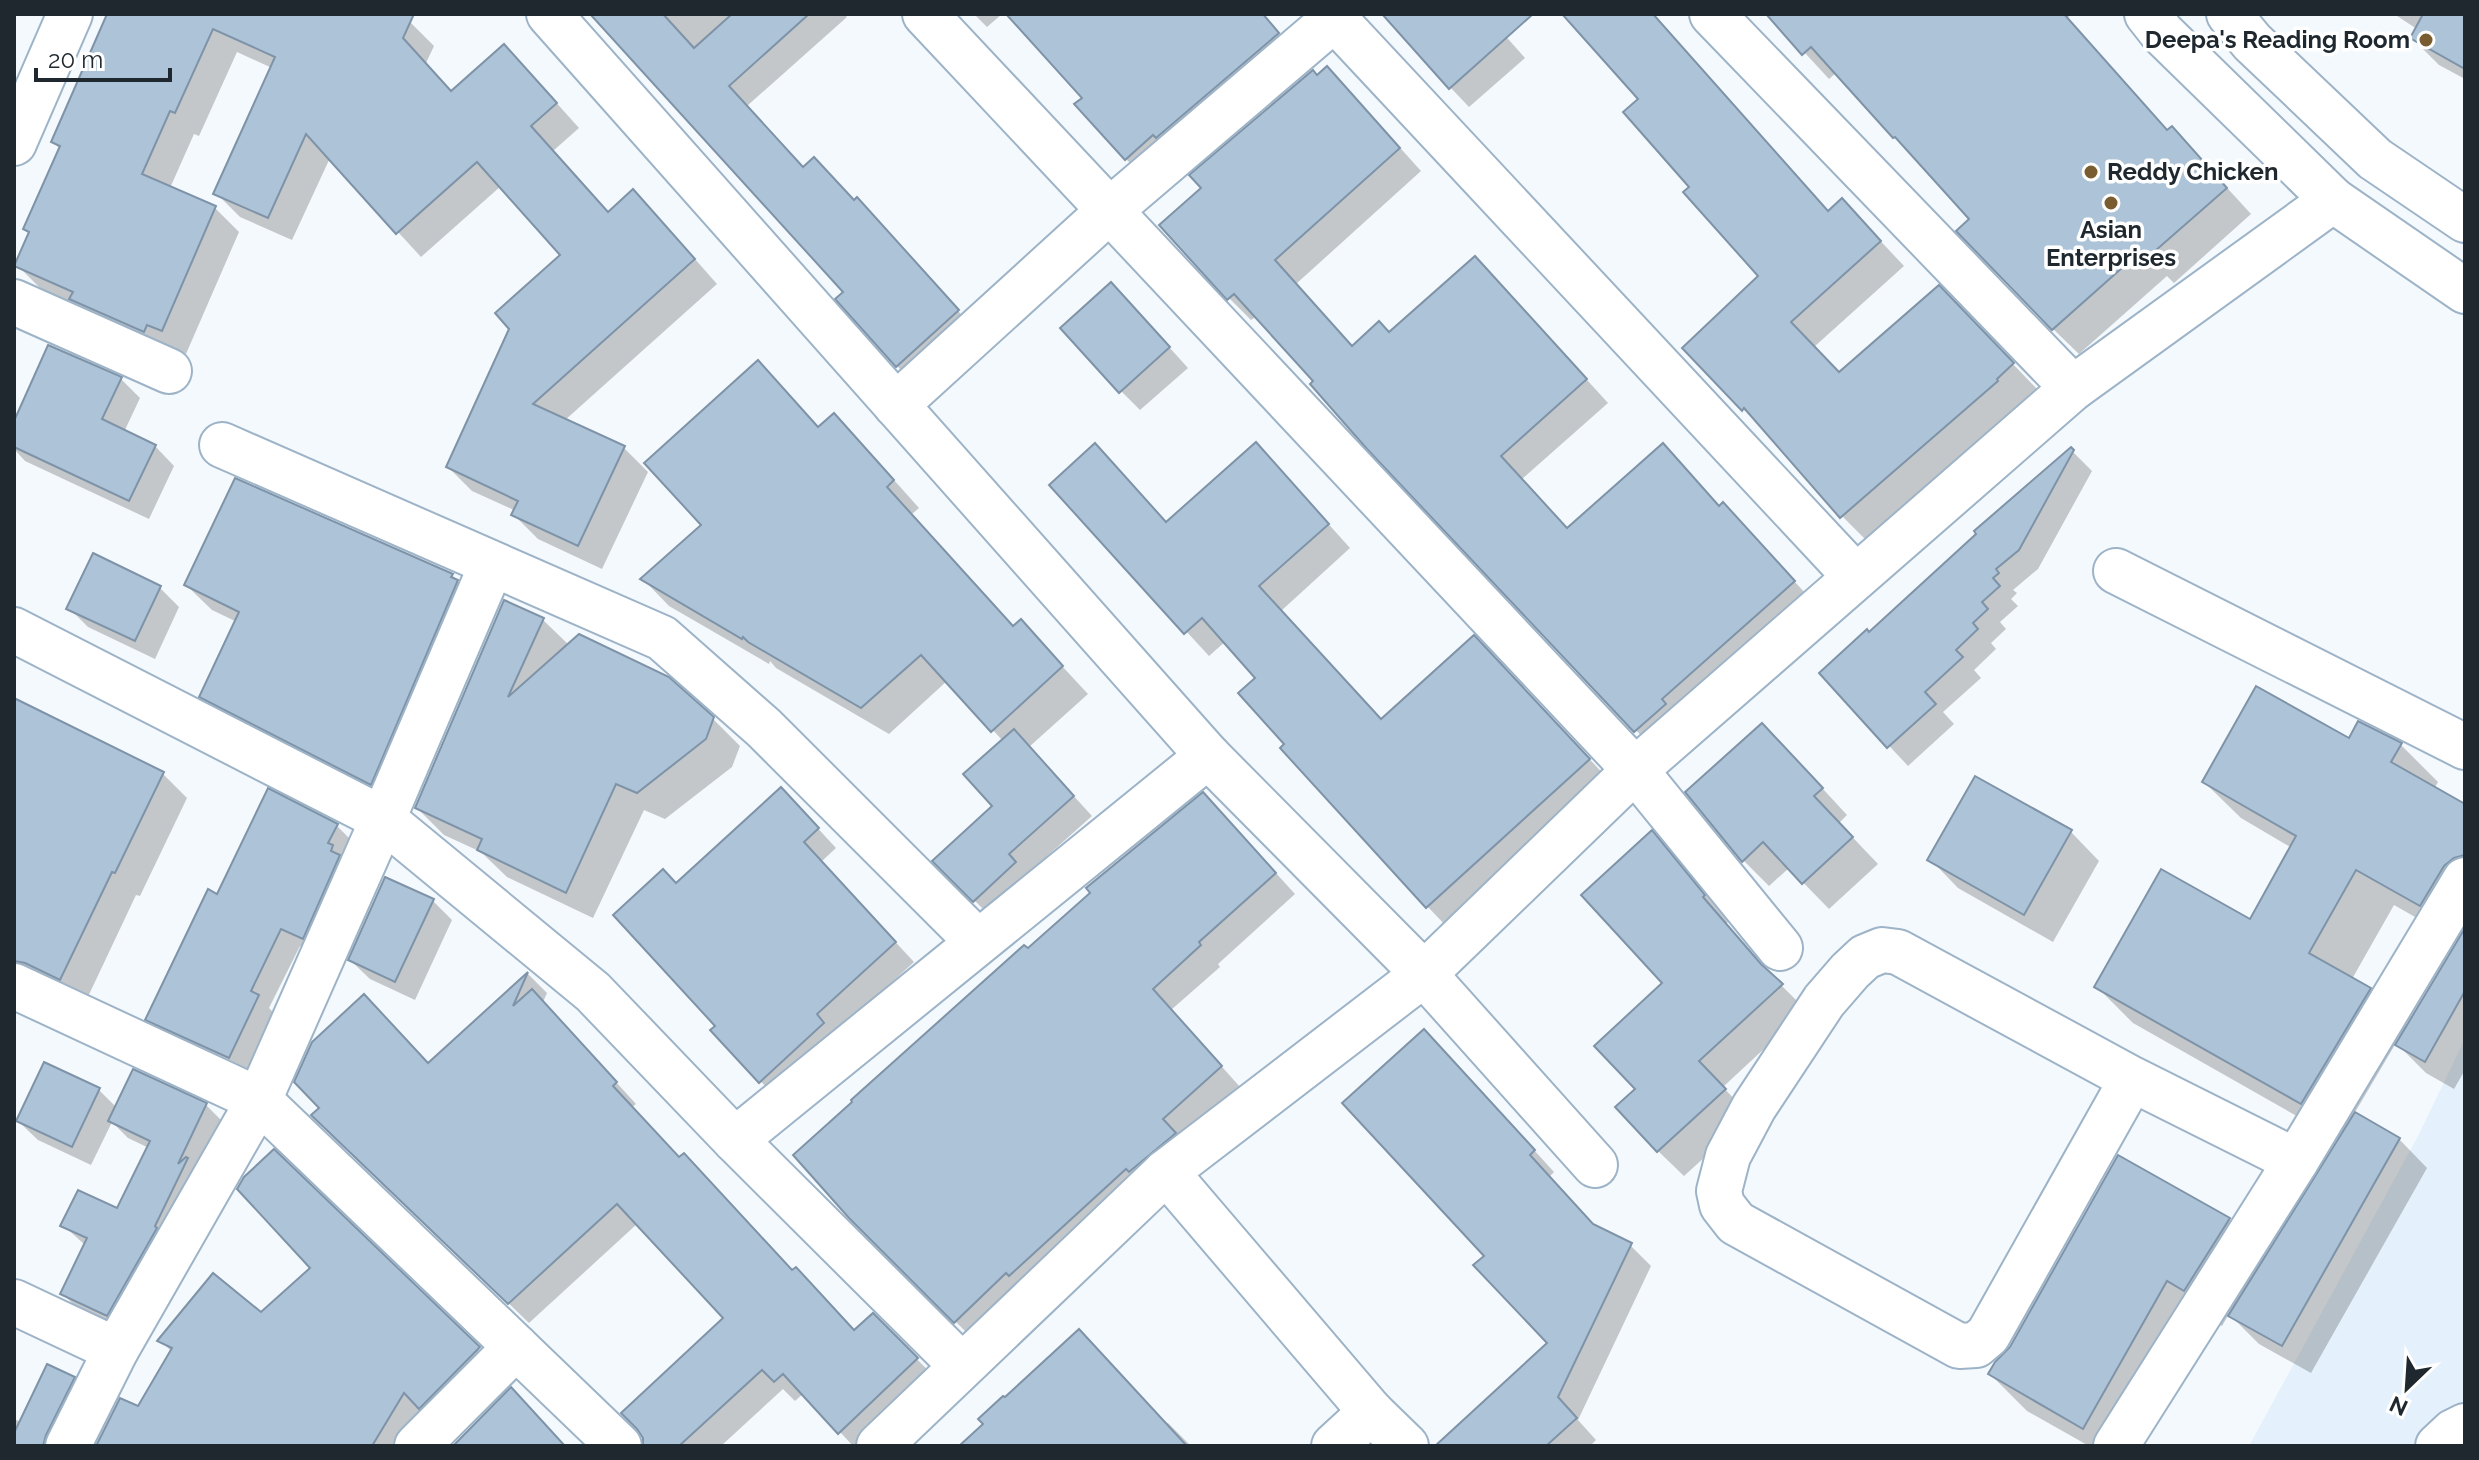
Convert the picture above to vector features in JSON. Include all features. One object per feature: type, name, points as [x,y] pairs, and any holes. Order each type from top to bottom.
[{"type":"street","points":[[14,143],[70,14]]},
{"type":"street","points":[[549,14],[1208,756],[1424,974],[1595,1165]]},
{"type":"street","points":[[925,14],[1635,770],[1780,948]]},
{"type":"street","points":[[1712,14],[2073,388]]},
{"type":"street","points":[[2147,14],[2162,33],[2333,200],[2465,291]]},
{"type":"street","points":[[2229,14],[2252,42],[2375,159],[2465,220]]},
{"type":"street","points":[[896,405],[1109,211],[1335,16],[1855,576]]},
{"type":"street","points":[[879,1446],[1166,1172],[1424,974],[1635,770],[2073,388],[2333,200]]},
{"type":"street","points":[[14,302],[169,371]]},
{"type":"street","points":[[222,445],[662,638],[764,728],[978,942]]},
{"type":"street","points":[[68,1446],[116,1350],[259,1100],[492,564]]},
{"type":"street","points":[[2116,571],[2465,747]]},
{"type":"street","points":[[14,630],[383,819],[593,992],[735,1140],[962,1366]]},
{"type":"street","points":[[735,1140],[1208,756]]},
{"type":"street","points":[[2116,1446],[2296,1161],[2465,880]]},
{"type":"street","points":[[2132,1079],[1988,1335],[1976,1345],[1959,1346],[1736,1223],[1722,1205],[1719,1191],[1728,1156],[1754,1107],[1824,1001],[1865,957],[1882,950],[1898,952],[2132,1079],[2296,1161]]},
{"type":"street","points":[[14,986],[259,1100],[619,1446]]},
{"type":"street","points":[[1166,1172],[1371,1412],[1406,1446]]},
{"type":"street","points":[[14,1302],[116,1350]]},
{"type":"street","points":[[417,1446],[516,1347]]},
{"type":"street","points":[[1334,1446],[1371,1412]]},
{"type":"street","points":[[2438,1446],[2465,1426]]},
{"type":"shaded area","points":[[2465,1039],[2465,1446],[2249,1446],[2418,1136]]},
{"type":"building","points":[[107,14],[414,14],[403,38],[451,91],[504,44],[557,103],[531,126],[608,212],[633,189],[695,259],[533,404],[625,446],[578,546],[511,515],[518,501],[446,467],[509,329],[495,313],[560,255],[477,162],[396,234],[306,134],[268,218],[213,194],[275,57],[213,29],[175,113],[170,111],[142,174],[216,206],[162,331],[147,325],[144,332],[69,299],[73,292],[14,266],[29,232],[23,229],[60,146],[51,142]]},
{"type":"building","points":[[590,14],[663,14],[694,48],[732,14],[809,14],[729,86],[803,167],[814,157],[854,200],[857,197],[959,310],[896,367],[835,299],[843,292]]},
{"type":"building","points":[[1006,14],[1263,14],[1279,33],[1156,138],[1153,135],[1125,160],[1074,104],[1082,98]]},
{"type":"building","points":[[1382,14],[1533,14],[1449,89]]},
{"type":"building","points":[[1562,14],[1653,14],[1828,211],[1842,198],[1881,241],[1791,322],[1839,372],[1939,285],[2014,363],[1998,381],[1840,518],[1744,408],[1742,411],[1682,348],[1758,276],[1683,192],[1689,187],[1623,112],[1638,99]]},
{"type":"building","points":[[1766,14],[2064,14],[2167,130],[2172,126],[2227,188],[2147,258],[2141,251],[2052,330],[1956,231],[1969,219],[1895,137],[1811,47],[1802,55]]},
{"type":"building","points":[[2423,14],[2465,14],[2465,69],[2410,38]]},
{"type":"building","points":[[1327,66],[1400,148],[1275,260],[1352,346],[1379,321],[1389,332],[1475,256],[1587,379],[1501,456],[1567,528],[1663,443],[1719,506],[1723,502],[1795,581],[1662,699],[1666,704],[1634,732],[1367,449],[1310,384],[1313,381],[1234,294],[1227,300],[1159,225],[1201,188],[1189,175],[1313,70],[1317,75]]},
{"type":"building","points":[[1111,282],[1170,347],[1119,393],[1060,328]]},
{"type":"building","points":[[48,345],[122,377],[102,419],[156,445],[129,501],[14,447],[14,421]]},
{"type":"building","points":[[758,360],[818,427],[834,413],[894,480],[887,487],[1013,626],[1021,619],[1063,666],[991,732],[921,655],[861,708],[640,579],[701,525],[644,463]]},
{"type":"building","points":[[1256,442],[1329,524],[1259,586],[1381,719],[1474,635],[1590,759],[1426,908],[1280,748],[1284,744],[1238,693],[1255,678],[1202,618],[1184,634],[1049,485],[1095,443],[1166,522]]},
{"type":"building","points":[[2071,447],[2074,450],[2019,550],[1996,569],[1999,573],[1993,578],[2000,586],[1982,602],[1988,609],[1973,623],[1978,629],[1956,650],[1963,657],[1925,692],[1936,704],[1887,748],[1819,673],[1867,629],[1869,632],[1976,534],[1974,531]]},
{"type":"building","points":[[235,478],[453,574],[451,577],[458,580],[371,785],[199,697],[239,612],[184,585]]},
{"type":"building","points":[[93,553],[161,586],[135,641],[66,609]]},
{"type":"building","points":[[504,600],[544,618],[508,697],[579,634],[669,677],[714,717],[706,739],[637,793],[616,784],[566,893],[477,850],[482,839],[415,808]]},
{"type":"building","points":[[2256,686],[2349,738],[2358,721],[2402,743],[2391,762],[2465,804],[2465,855],[2454,858],[2444,866],[2420,906],[2356,870],[2309,953],[2371,988],[2301,1104],[2094,987],[2161,869],[2250,919],[2296,836],[2202,782]]},
{"type":"building","points":[[14,698],[164,772],[60,980],[14,961]]},
{"type":"building","points":[[1762,723],[1823,788],[1814,796],[1853,837],[1802,884],[1763,842],[1742,862],[1685,792]]},
{"type":"building","points":[[1014,729],[1074,796],[1009,854],[1016,862],[973,902],[932,861],[992,806],[963,774]]},
{"type":"building","points":[[1975,776],[2072,830],[2024,915],[1927,860]]},
{"type":"building","points":[[781,787],[819,828],[804,842],[896,942],[817,1014],[824,1023],[759,1083],[710,1030],[715,1026],[613,915],[663,869],[676,883]]},
{"type":"building","points":[[268,788],[338,824],[328,843],[333,845],[331,851],[340,855],[303,939],[281,929],[251,991],[259,995],[229,1058],[145,1020],[208,889],[217,894]]},
{"type":"building","points":[[1203,792],[1276,873],[1199,942],[1201,945],[1153,989],[1222,1066],[1163,1119],[1176,1133],[1129,1172],[1126,1169],[1009,1276],[1006,1273],[954,1323],[849,1218],[793,1155],[1024,945],[1028,948],[1090,893],[1086,888]]},
{"type":"building","points":[[1652,830],[1705,895],[1703,897],[1761,964],[1783,984],[1699,1061],[1726,1089],[1657,1152],[1615,1107],[1635,1089],[1594,1046],[1662,983],[1581,895]]},
{"type":"building","points":[[385,877],[434,899],[395,982],[348,960]]},
{"type":"building","points":[[2465,928],[2465,991],[2425,1062],[2395,1045]]},
{"type":"building","points":[[528,972],[513,1006],[532,989],[617,1082],[613,1086],[679,1157],[684,1153],[792,1270],[796,1267],[854,1330],[873,1313],[918,1358],[838,1434],[783,1374],[774,1382],[762,1370],[679,1446],[643,1446],[643,1438],[637,1429],[621,1413],[723,1318],[617,1204],[508,1304],[311,1115],[319,1108],[294,1082],[312,1042],[364,994],[428,1063]]},
{"type":"building","points":[[1424,1029],[1535,1150],[1530,1155],[1593,1224],[1632,1243],[1558,1397],[1577,1418],[1546,1446],[1435,1446],[1547,1343],[1473,1265],[1484,1256],[1342,1103]]},
{"type":"building","points":[[44,1062],[100,1088],[72,1147],[16,1121]]},
{"type":"building","points":[[133,1069],[207,1103],[178,1164],[188,1158],[155,1226],[157,1228],[107,1316],[60,1294],[87,1238],[60,1226],[78,1190],[117,1208],[150,1141],[108,1121]]},
{"type":"building","points":[[2355,1112],[2400,1138],[2282,1346],[2228,1316]]},
{"type":"building","points":[[274,1149],[480,1347],[419,1409],[404,1393],[372,1446],[96,1446],[120,1398],[138,1406],[172,1348],[157,1341],[213,1273],[261,1312],[310,1268],[237,1189],[244,1177]]},
{"type":"building","points":[[2118,1155],[2230,1218],[2184,1291],[2167,1281],[2083,1429],[1988,1374],[2010,1347]]},
{"type":"building","points":[[1079,1329],[1187,1446],[959,1446],[983,1424],[978,1419]]},
{"type":"building","points":[[47,1364],[75,1377],[43,1446],[14,1446],[14,1433]]},
{"type":"building","points":[[511,1387],[565,1446],[453,1446]]},
{"type":"place","name":"Deepa's Reading Room","points":[[2426,40]]},
{"type":"place","name":"Reddy Chicken","points":[[2091,172]]},
{"type":"place","name":"Asian Enterprises","points":[[2111,203]]}]
